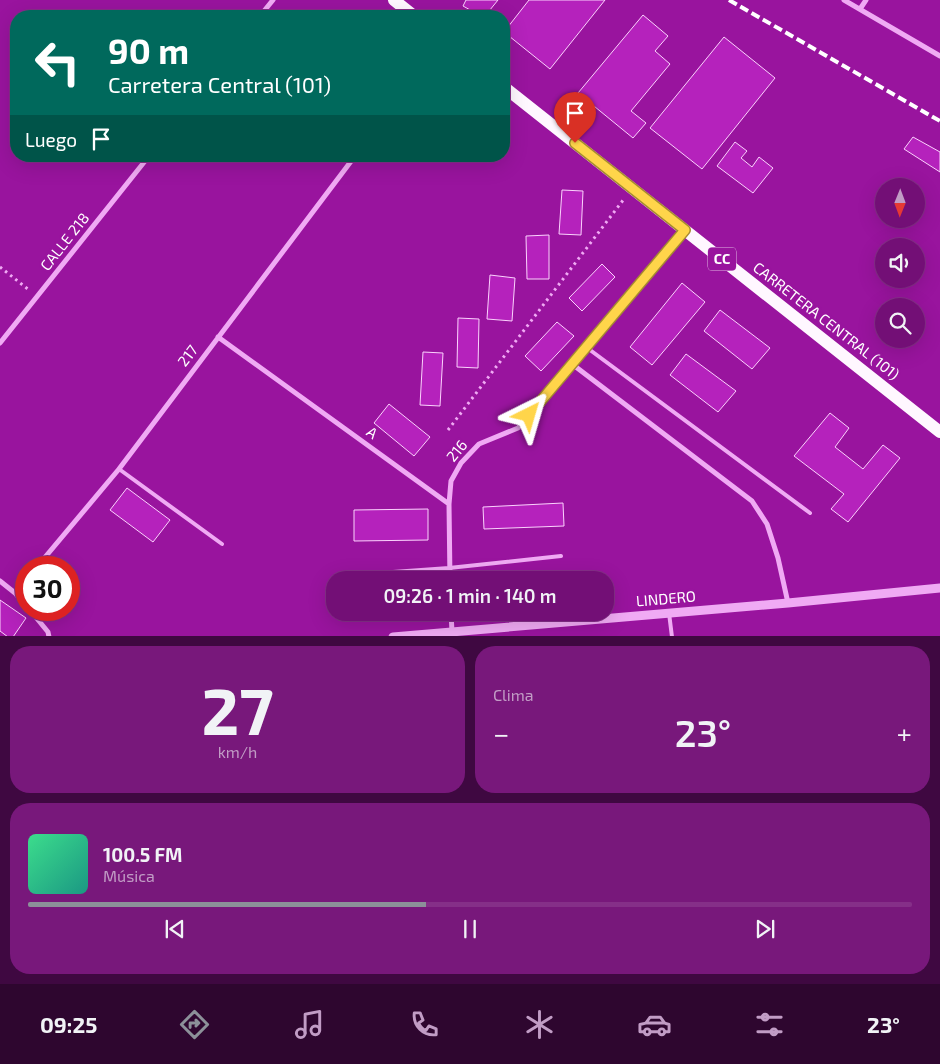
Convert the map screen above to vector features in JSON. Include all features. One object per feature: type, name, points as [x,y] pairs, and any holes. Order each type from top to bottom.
[{"type":"main road","points":[[394,0],[406,10]]},
{"type":"main road","name":"CARRETERA CENTRAL (101)","points":[[510,92],[940,432]]},
{"type":"street","points":[[844,0],[940,56]]},
{"type":"street","points":[[860,9],[866,0]]},
{"type":"street","name":"CALLE 218","points":[[0,343],[144,162]]},
{"type":"street","name":"217","points":[[46,556],[119,469],[350,162]]},
{"type":"street","name":"216","points":[[449,504],[451,481],[461,463],[479,444],[518,428],[685,230]]},
{"type":"street","name":"A","points":[[218,337],[449,504]]},
{"type":"street","points":[[572,364],[752,501],[767,524],[778,558],[788,602]]},
{"type":"street","points":[[449,504],[449,571]]},
{"type":"street","points":[[0,581],[15,592]]},
{"type":"street","name":"LINDERO","points":[[393,636],[940,588]]},
{"type":"street","points":[[39,621],[49,636]]},
{"type":"street","points":[[451,621],[452,632]]},
{"type":"lane","points":[[586,347],[810,513]]},
{"type":"lane","points":[[119,469],[222,544]]},
{"type":"lane","points":[[406,571],[561,556]]},
{"type":"lane","points":[[669,613],[672,636]]},
{"type":"path","points":[[448,430],[632,188]]},
{"type":"path","points":[[0,267],[38,296]]},
{"type":"building","points":[[466,0],[498,0],[490,10],[470,10],[463,6]]},
{"type":"building","points":[[529,0],[605,0],[550,69],[510,37],[510,24]]},
{"type":"building","points":[[643,15],[668,36],[655,51],[670,64],[631,111],[646,123],[633,138],[578,93]]},
{"type":"building","points":[[724,37],[775,78],[702,169],[650,128]]},
{"type":"building","points":[[913,137],[940,152],[940,172],[904,149]]},
{"type":"building","points":[[735,142],[747,151],[741,158],[752,167],[759,157],[773,168],[753,193],[717,166]]},
{"type":"building","points":[[562,190],[583,191],[581,235],[559,234]]},
{"type":"building","points":[[549,235],[549,279],[527,279],[526,236]]},
{"type":"building","points":[[602,264],[615,277],[582,311],[569,298]]},
{"type":"building","points":[[490,275],[515,278],[512,321],[487,319]]},
{"type":"building","points":[[682,283],[705,302],[652,365],[630,347]]},
{"type":"building","points":[[720,310],[770,348],[752,369],[704,331]]},
{"type":"building","points":[[458,318],[479,319],[478,368],[457,367]]},
{"type":"building","points":[[557,322],[574,336],[541,371],[525,356]]},
{"type":"building","points":[[423,352],[443,353],[440,406],[420,405]]},
{"type":"building","points":[[686,354],[736,391],[718,412],[670,375]]},
{"type":"building","points":[[389,404],[430,437],[414,456],[374,423]]},
{"type":"building","points":[[830,413],[849,428],[835,447],[863,469],[883,445],[900,458],[848,522],[831,509],[844,494],[794,456]]},
{"type":"building","points":[[127,488],[170,520],[153,542],[110,510]]},
{"type":"building","points":[[563,503],[564,526],[484,529],[483,507]]},
{"type":"building","points":[[428,509],[428,540],[354,541],[354,510]]},
{"type":"building","points":[[0,600],[15,610],[15,621],[24,621],[14,636],[7,636],[0,631]]},
{"type":"railway","points":[[729,0],[940,121]]},
{"type":"route","points":[[529,415],[685,230],[575,143]]}]
